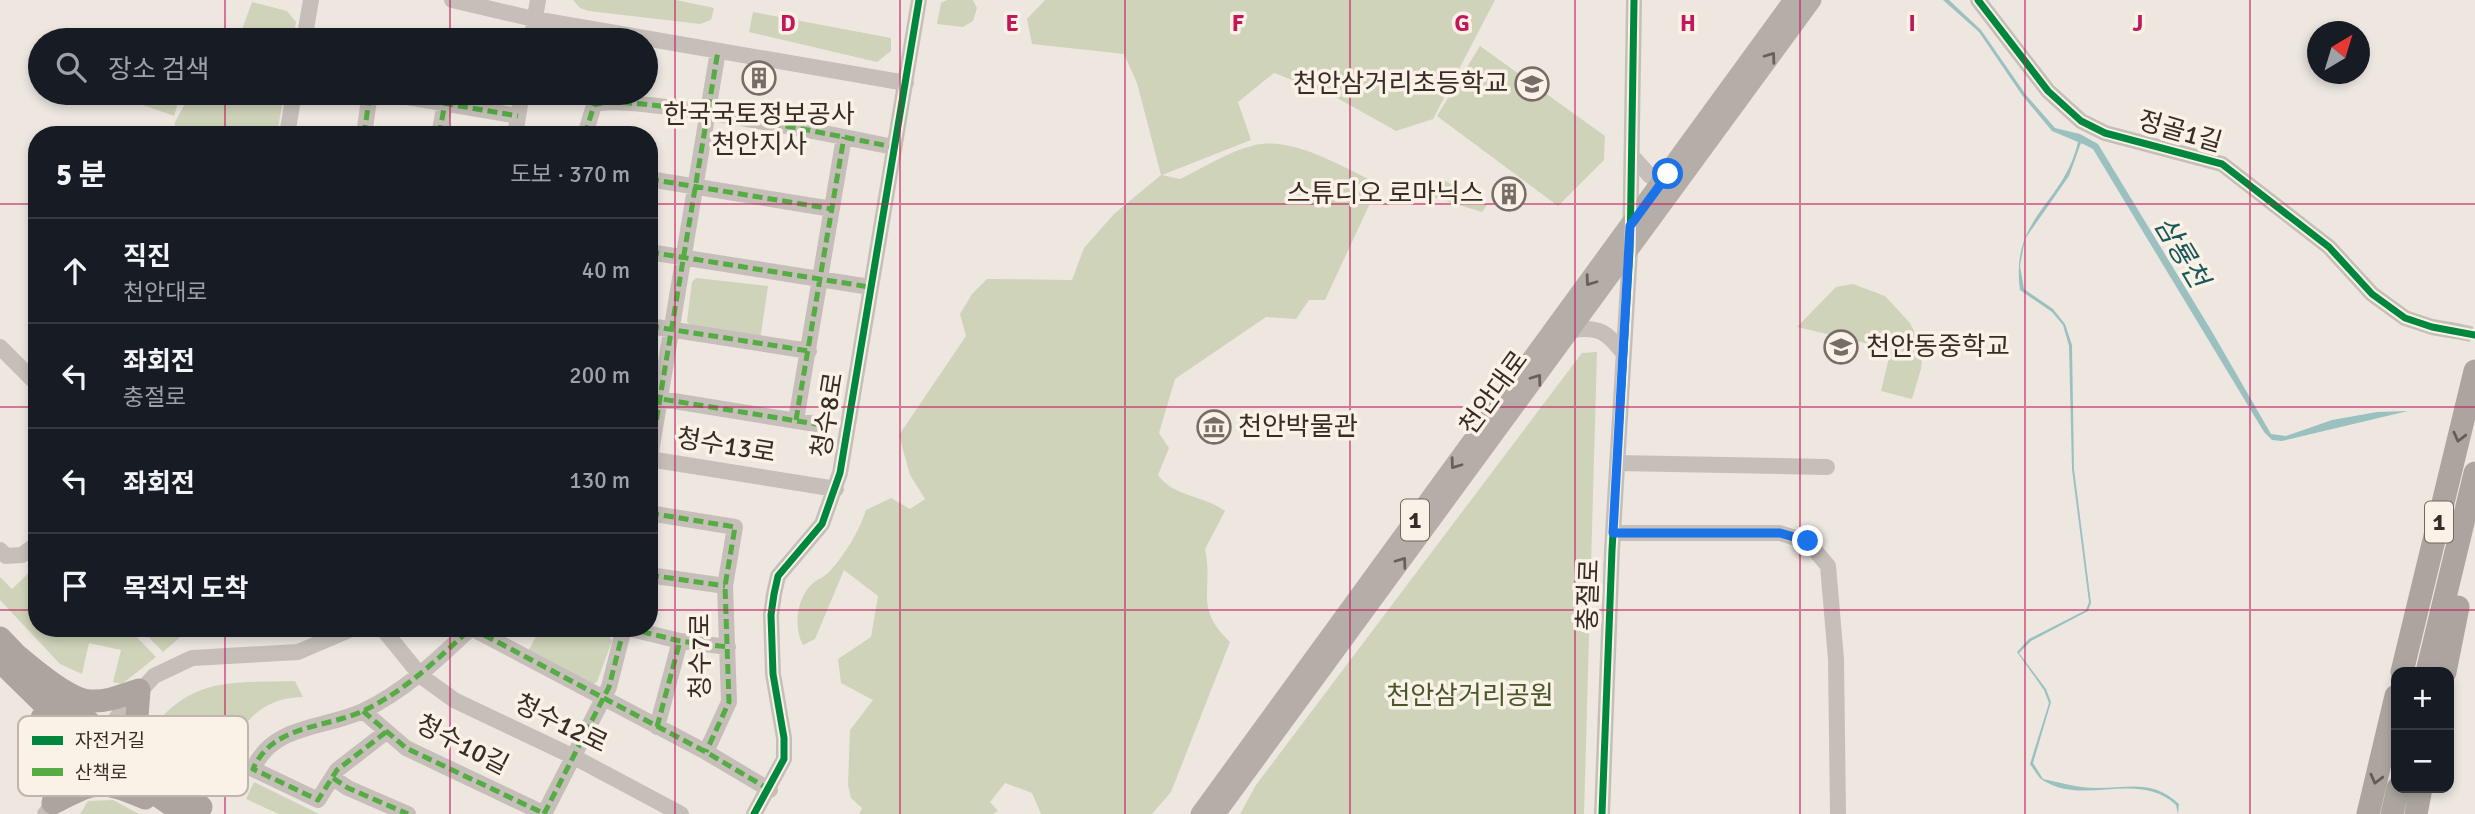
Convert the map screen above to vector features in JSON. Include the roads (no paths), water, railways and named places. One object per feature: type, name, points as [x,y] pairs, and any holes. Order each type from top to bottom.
[{"type":"highway","name":"1","points":[[2403,667],[2475,371]]},
{"type":"highway","name":"1","points":[[2428,667],[2475,473]]},
{"type":"highway","points":[[2446,667],[2475,522]]},
{"type":"highway","points":[[6,656],[88,702],[113,699],[139,690],[137,716]]},
{"type":"highway","points":[[6,656],[68,716]]},
{"type":"highway","points":[[6,656],[43,716]]},
{"type":"highway","points":[[2368,814],[2391,717]]},
{"type":"highway","points":[[2392,814],[2397,793]]},
{"type":"highway","points":[[2416,814],[2420,793]]},
{"type":"highway","points":[[49,808],[69,796]]},
{"type":"highway","points":[[144,796],[195,812]]},
{"type":"highway","points":[[172,796],[195,812]]},
{"type":"highway","points":[[181,796],[195,812]]},
{"type":"main road","name":"천안대로","points":[[1199,814],[1793,0]]},
{"type":"main road","name":"천안대로","points":[[1216,814],[1573,330],[1812,0]]},
{"type":"street","points":[[306,28],[311,0]]},
{"type":"street","points":[[452,0],[586,28]]},
{"type":"street","points":[[533,28],[538,0]]},
{"type":"street","name":"청수8로","points":[[754,814],[770,790],[784,759],[784,738],[773,674],[771,615],[774,594],[778,576],[822,524],[836,489],[919,0]]},
{"type":"street","name":"충절로","points":[[1602,814],[1613,533],[1630,251],[1634,0]]},
{"type":"street","name":"정골1길","points":[[1978,0],[2048,91],[2081,121],[2105,133],[2222,164],[2329,247],[2372,294],[2405,318],[2456,331]]},
{"type":"street","points":[[658,40],[906,83]]},
{"type":"street","points":[[658,386],[673,329],[719,51]]},
{"type":"street","points":[[289,126],[292,105]]},
{"type":"street","points":[[364,126],[368,105]]},
{"type":"street","points":[[440,126],[444,105]]},
{"type":"street","points":[[455,105],[518,116]]},
{"type":"street","points":[[516,126],[520,105]]},
{"type":"street","points":[[587,126],[594,105]]},
{"type":"street","points":[[645,105],[893,147]]},
{"type":"street","points":[[796,420],[844,137]]},
{"type":"street","points":[[1632,156],[1650,176],[1668,174]]},
{"type":"street","points":[[658,180],[832,209]]},
{"type":"street","points":[[658,254],[870,287]]},
{"type":"street","points":[[658,327],[809,351]]},
{"type":"street","points":[[1573,330],[1590,327],[1605,331],[1624,354]]},
{"type":"street","points":[[0,346],[28,375]]},
{"type":"street","points":[[658,398],[822,425]]},
{"type":"street","name":"청수13로","points":[[658,460],[836,489]]},
{"type":"street","points":[[1617,463],[1827,467]]},
{"type":"street","name":"청수7로","points":[[488,637],[706,751],[729,702],[725,586],[735,527],[658,514]]},
{"type":"street","points":[[1613,533],[1780,533],[1808,541],[1828,566],[1836,659],[1838,814]]},
{"type":"street","points":[[3,553],[22,555],[28,551]]},
{"type":"street","name":"청수7로","points":[[658,576],[725,586]]},
{"type":"street","name":"청수7로","points":[[657,727],[680,641],[658,636]]},
{"type":"street","points":[[119,716],[154,676],[192,658],[298,652],[333,637]]},
{"type":"street","name":"청수12로","points":[[389,637],[421,676],[454,700],[573,757],[681,814]]},
{"type":"street","points":[[421,676],[462,637]]},
{"type":"street","name":"청수7로","points":[[544,814],[603,697],[624,637]]},
{"type":"street","points":[[680,641],[728,647]]},
{"type":"street","name":"청수10길","points":[[333,778],[318,800],[253,769],[260,754],[282,736],[363,711],[421,676]]},
{"type":"street","name":"청수10길","points":[[363,711],[406,748],[544,814]]},
{"type":"street","points":[[386,732],[337,769],[333,778],[358,793],[408,814]]},
{"type":"street","points":[[706,751],[770,790]]},
{"type":"water","points":[[1943,0],[1949,0],[1981,30],[2026,95],[2055,128],[2080,134],[2098,144],[2271,434],[2286,436],[2332,420],[2377,412],[2408,411],[2282,441],[2272,440],[2264,432],[2093,149],[2081,143],[2069,176],[2025,239],[2071,164],[2078,142],[2052,131],[2022,95],[1979,32]]},
{"type":"water","points":[[2025,240],[2020,266],[2024,289],[2053,309],[2065,324],[2072,345],[2074,469],[2091,603],[2088,611],[2031,641],[2019,653],[2046,689],[2051,702],[2033,763],[2043,779],[2063,784],[2090,788],[2140,787],[2160,791],[2179,804],[2178,814],[2176,805],[2161,795],[2145,790],[2060,788],[2042,780],[2030,764],[2049,703],[2044,690],[2017,652],[2029,639],[2086,610],[2089,602],[2072,469],[2069,346],[2063,325],[2052,312],[2020,290],[2019,265]]},
{"type":"tunnel","points":[[2456,331],[2475,335]]},
{"type":"place","name":"한국국토정보공사 천안지사","points":[[759,78]]},
{"type":"place","name":"천안삼거리초등학교","points":[[1532,84]]},
{"type":"place","name":"스튜디오 로마닉스","points":[[1509,194]]},
{"type":"place","name":"천안동중학교","points":[[1841,347]]},
{"type":"place","name":"천안박물관","points":[[1214,427]]},
{"type":"water label","name":"삼룡천","points":[[2181,252]]},
{"type":"park label","name":"천안삼거리공원","points":[[1470,696]]}]
